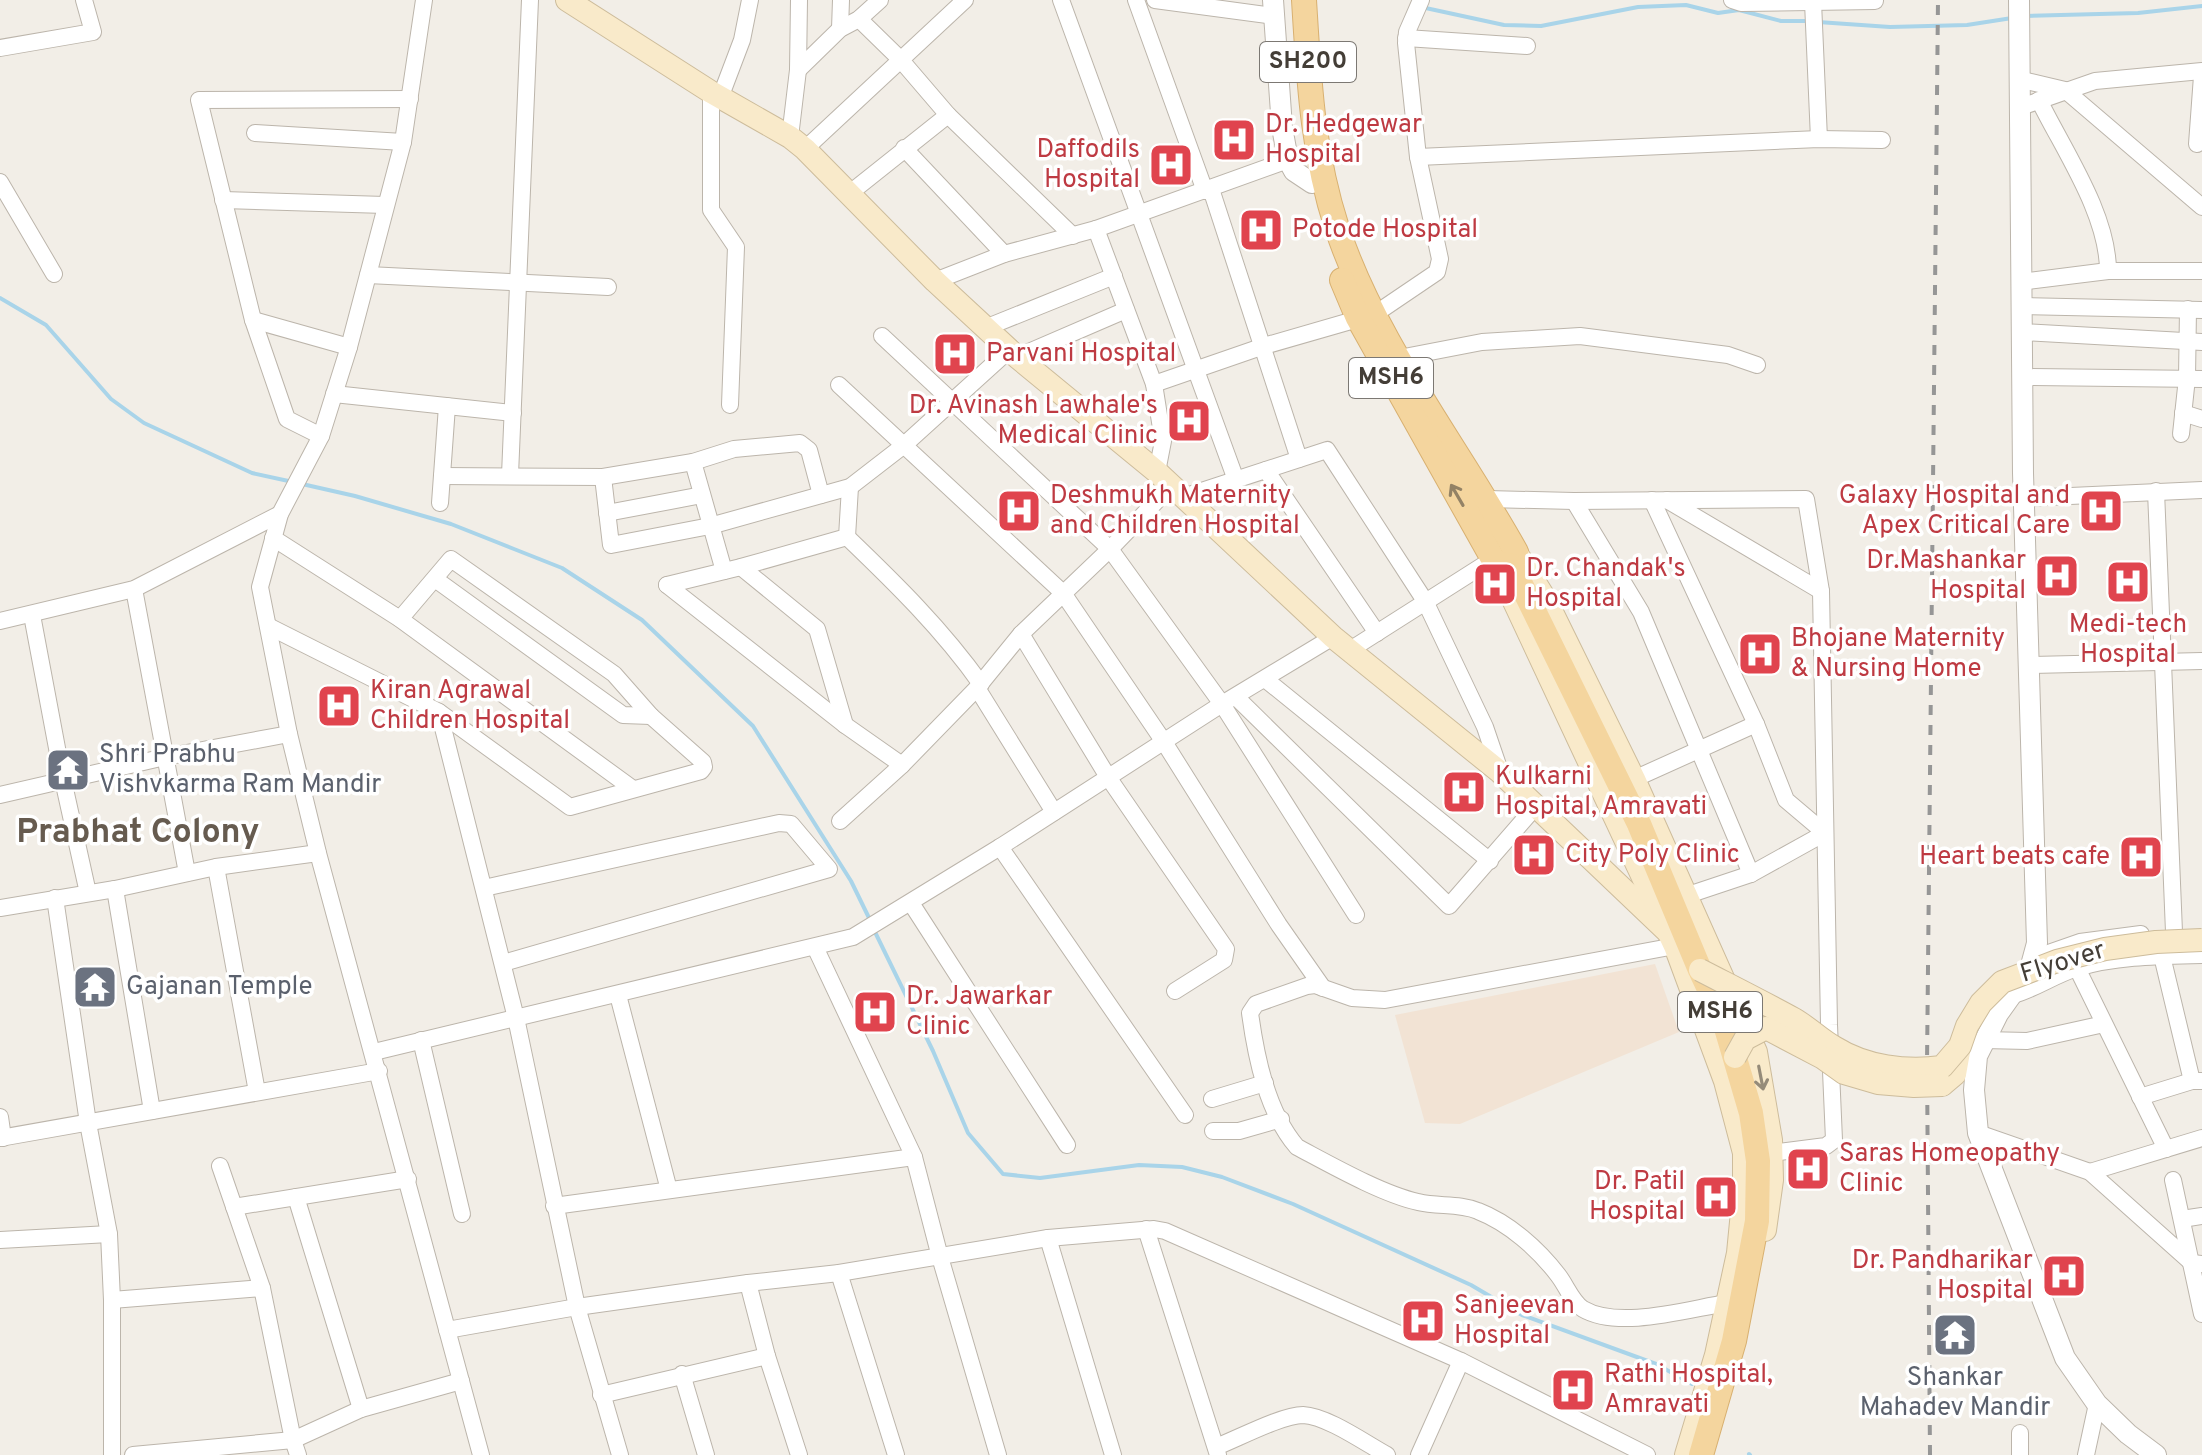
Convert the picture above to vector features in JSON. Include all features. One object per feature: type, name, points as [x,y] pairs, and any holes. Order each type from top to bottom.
[{"type":"main road","name":"SH200","points":[[1304,0],[1306,124]]},
{"type":"main road","points":[[576,2],[715,95],[798,143],[985,328],[1170,485],[1341,643],[1500,772],[1672,939]]},
{"type":"main road","name":"MSH6","points":[[1279,5],[1318,182],[1366,316],[1528,599],[1639,824],[1724,1021],[1735,1057],[1751,1113],[1758,1161],[1758,1208],[1734,1341],[1701,1455]]},
{"type":"main road","name":"MSH6","points":[[1366,316],[1399,358],[1487,499],[1504,560],[1672,939],[1725,1081],[1744,1153],[1738,1253],[1716,1355],[1686,1455]]},
{"type":"main road","name":"MSH6","points":[[1504,560],[1546,600],[1634,779],[1756,1052],[1772,1180],[1762,1257],[1739,1361],[1712,1455]]},
{"type":"main road","name":"Flyover","points":[[1790,1028],[1844,1073],[1878,1083],[1942,1085],[1955,1074],[1967,1026],[1981,1003],[2002,982],[2057,961],[2105,949],[2202,940]]},
{"type":"main road","name":"Flyover","points":[[1700,970],[1790,1028],[1858,1059],[1893,1068],[1942,1067],[1960,1046]]},
{"type":"main road","points":[[1735,1057],[1745,1039],[1766,1028],[1790,1028]]},
{"type":"street","points":[[0,48],[93,32],[84,0]]},
{"type":"street","points":[[424,0],[403,142],[349,347],[321,436],[282,509],[260,587],[289,734],[318,853],[481,1455]]},
{"type":"street","points":[[510,475],[530,0]]},
{"type":"street","points":[[730,405],[736,247],[711,210],[715,95],[742,40],[750,0]]},
{"type":"street","points":[[798,143],[799,0]]},
{"type":"street","points":[[840,29],[841,0]]},
{"type":"street","points":[[798,70],[840,29],[859,19],[880,0]]},
{"type":"street","points":[[798,143],[900,59],[965,0]]},
{"type":"street","points":[[1061,0],[1236,480]]},
{"type":"street","points":[[1136,0],[1264,346],[1299,459]]},
{"type":"street","points":[[1155,0],[1279,5],[1282,127],[1288,160],[1294,171],[1318,182],[1328,167],[1328,154],[1315,0]]},
{"type":"street","points":[[1154,384],[1264,346],[1366,316],[1437,272],[1440,259],[1418,157],[1406,35],[1421,0]]},
{"type":"street","points":[[1732,0],[1741,3],[1813,5],[1875,1]]},
{"type":"street","points":[[2019,0],[2024,498],[2037,943],[2030,969],[1977,1056],[1978,1133],[2065,1358],[2097,1404],[2128,1434],[2156,1455]]},
{"type":"street","points":[[1813,5],[1819,139]]},
{"type":"street","points":[[859,19],[900,59],[948,115],[1073,236]]},
{"type":"street","points":[[1406,35],[1527,46]]},
{"type":"street","points":[[2018,108],[2095,81],[2202,74],[2197,144]]},
{"type":"street","points":[[2018,79],[2065,90],[2202,207]]},
{"type":"street","points":[[321,436],[287,419],[253,320],[199,100],[410,99]]},
{"type":"street","points":[[2039,100],[2099,220],[2107,246],[2108,271]]},
{"type":"street","points":[[850,193],[948,115]]},
{"type":"street","points":[[255,133],[403,142]]},
{"type":"street","points":[[1418,157],[1819,139],[1882,140]]},
{"type":"street","points":[[904,148],[1004,254]]},
{"type":"street","points":[[935,281],[1004,254],[1096,229],[1288,160]]},
{"type":"street","points":[[0,182],[54,274]]},
{"type":"street","points":[[223,200],[385,205]]},
{"type":"street","points":[[1096,229],[1154,384],[1170,485]]},
{"type":"street","points":[[2020,282],[2108,271],[2202,271]]},
{"type":"street","points":[[368,275],[608,287]]},
{"type":"street","points":[[985,328],[1114,276]]},
{"type":"street","points":[[2021,306],[2195,309],[2194,379],[2183,413],[2181,434]]},
{"type":"street","points":[[603,477],[611,545],[710,526],[850,487],[1013,353],[1126,310]]},
{"type":"street","points":[[253,320],[349,347]]},
{"type":"street","points":[[2021,332],[2195,341]]},
{"type":"street","points":[[882,336],[1110,549],[1229,700],[1356,915]]},
{"type":"street","points":[[1399,358],[1482,342],[1580,336],[1728,355],[1757,365]]},
{"type":"street","points":[[2022,377],[2194,379]]},
{"type":"street","points":[[839,385],[1063,593],[1164,742],[1279,925],[1323,988]]},
{"type":"street","points":[[334,394],[513,413]]},
{"type":"street","points":[[440,503],[447,406]]},
{"type":"street","points":[[2183,413],[2202,419]]},
{"type":"street","points":[[442,476],[603,477],[693,462],[734,449],[800,443],[809,450],[821,495]]},
{"type":"street","points":[[840,821],[902,765],[979,686],[1021,634],[1110,549],[1170,485],[1236,480],[1327,450],[1425,601],[1485,727],[1500,772]]},
{"type":"street","points":[[693,462],[724,571]]},
{"type":"street","points":[[1266,470],[1377,633]]},
{"type":"street","points":[[850,487],[847,537],[958,651],[1054,812]]},
{"type":"street","points":[[2024,498],[2202,490]]},
{"type":"street","points":[[2156,491],[2174,932]]},
{"type":"street","points":[[607,513],[702,495]]},
{"type":"street","points":[[1487,499],[1806,499],[1821,591],[1834,1140],[1826,1146],[1771,1153]]},
{"type":"street","points":[[1659,500],[1821,591]]},
{"type":"street","points":[[1659,500],[1786,800],[1825,833]]},
{"type":"street","points":[[1574,501],[1641,612],[1751,874]]},
{"type":"street","points":[[0,621],[134,589],[282,509]]},
{"type":"street","points":[[847,537],[667,585],[845,725],[902,765]]},
{"type":"street","points":[[273,538],[400,619],[633,789]]},
{"type":"street","points":[[268,626],[439,712],[570,807],[701,771],[704,767],[703,762],[651,716],[614,674],[451,559],[400,619]]},
{"type":"street","points":[[374,1052],[853,937],[1265,679],[1341,643],[1377,633],[1425,601],[1504,560]]},
{"type":"street","points":[[741,567],[817,629],[845,725]]},
{"type":"street","points":[[435,579],[623,715],[651,716]]},
{"type":"street","points":[[134,589],[187,873]]},
{"type":"street","points":[[32,615],[88,893]]},
{"type":"street","points":[[1021,634],[1108,777],[1226,949],[1224,960],[1175,991]]},
{"type":"street","points":[[2029,665],[2202,661]]},
{"type":"street","points":[[1265,679],[1490,861]]},
{"type":"street","points":[[1229,700],[1447,905],[1451,905],[1536,806]]},
{"type":"street","points":[[439,712],[516,1018],[577,1307],[620,1455]]},
{"type":"street","points":[[1634,779],[1756,724]]},
{"type":"street","points":[[0,795],[165,757],[289,734]]},
{"type":"street","points":[[484,888],[779,823],[791,824],[829,869],[503,963]]},
{"type":"street","points":[[1685,896],[1751,874],[1825,833]]},
{"type":"street","points":[[1000,847],[1185,1115]]},
{"type":"street","points":[[0,908],[115,889],[216,867],[318,853]]},
{"type":"street","points":[[216,867],[257,1092]]},
{"type":"street","points":[[115,889],[152,1111]]},
{"type":"street","points":[[55,898],[88,1123],[109,1234],[112,1455]]},
{"type":"street","points":[[911,903],[1067,1145]]},
{"type":"street","points":[[2034,958],[2061,947],[2101,938],[2202,931]]},
{"type":"street","points":[[1672,939],[1385,1000],[1352,998],[1307,986],[1252,1008],[1250,1013],[1257,1059],[1265,1083],[1288,1137],[1297,1147],[1405,1198],[1432,1205],[1466,1206],[1492,1218],[1521,1237],[1554,1270],[1584,1309],[1618,1317],[1641,1317],[1727,1303]]},
{"type":"street","points":[[815,947],[914,1157],[998,1455]]},
{"type":"street","points":[[2013,995],[2077,968],[2162,956],[2202,955]]},
{"type":"street","points":[[2140,1097],[2197,1081],[2162,956]]},
{"type":"street","points":[[2077,968],[2166,1149]]},
{"type":"street","points":[[618,995],[669,1190]]},
{"type":"street","points":[[1984,1040],[2027,1041],[2104,1024]]},
{"type":"street","points":[[421,1040],[462,1214]]},
{"type":"street","points":[[0,1117],[1,1138],[379,1071]]},
{"type":"street","points":[[1212,1099],[1265,1083]]},
{"type":"street","points":[[1213,1131],[1239,1131],[1281,1119]]},
{"type":"street","points":[[1978,1133],[2090,1172],[2197,1264]]},
{"type":"street","points":[[2090,1172],[2202,1138]]},
{"type":"street","points":[[554,1206],[914,1157]]},
{"type":"street","points":[[220,1166],[262,1288],[295,1447]]},
{"type":"street","points":[[234,1207],[408,1179]]},
{"type":"street","points":[[2173,1180],[2197,1264],[2202,1314]]},
{"type":"street","points":[[296,1197],[361,1409]]},
{"type":"street","points":[[2182,1219],[2202,1216]]},
{"type":"street","points":[[447,1330],[577,1307],[839,1273],[1048,1238],[1146,1229],[1165,1231],[1461,1361],[1647,1455]]},
{"type":"street","points":[[1146,1229],[1217,1451],[1291,1417],[1305,1415],[1321,1420],[1387,1455]]},
{"type":"street","points":[[0,1240],[109,1234]]},
{"type":"street","points":[[1048,1238],[1113,1455]]},
{"type":"street","points":[[839,1273],[896,1455]]},
{"type":"street","points":[[748,1283],[767,1356],[799,1455]]},
{"type":"street","points":[[112,1300],[262,1288]]},
{"type":"street","points":[[601,1395],[767,1356]]},
{"type":"street","points":[[1419,1455],[1461,1361]]},
{"type":"street","points":[[682,1374],[706,1455]]},
{"type":"street","points":[[133,1455],[295,1447],[361,1409],[461,1381]]},
{"type":"street","points":[[2086,1455],[2097,1404]]},
{"type":"street","points":[[2020,1433],[2020,1455]]},
{"type":"shaded area","points":[[1655,964],[1679,1032],[1460,1124],[1425,1123],[1395,1015]]},
{"type":"waterway","points":[[1421,7],[1504,25],[1541,26],[1638,7],[1686,5],[1718,13],[1739,10],[1781,21],[1809,21]]},
{"type":"waterway","points":[[2025,16],[2138,13],[2202,6]]},
{"type":"waterway","points":[[1818,22],[1890,27],[1967,25],[2012,18]]},
{"type":"waterway","points":[[0,298],[46,325],[111,399],[144,423],[252,473],[293,482]]},
{"type":"waterway","points":[[302,484],[451,524],[562,568],[642,620],[753,726],[851,881],[871,922]]},
{"type":"waterway","points":[[874,930],[933,1051],[968,1133],[1003,1174],[1040,1178],[1139,1165],[1182,1167],[1222,1177],[1293,1204],[1471,1285],[1522,1315],[1656,1364],[1692,1384]]},
{"type":"railway","points":[[1930,1455],[1927,1064],[1938,0]]},
{"type":"place","name":"Dr. Hedgewar Hospital","points":[[1234,140]]},
{"type":"place","name":"Daffodils Hospital","points":[[1171,165]]},
{"type":"place","name":"Potode Hospital","points":[[1261,230]]},
{"type":"place","name":"Parvani Hospital","points":[[955,354]]},
{"type":"place","name":"Dr. Avinash Lawhale's Medical Clinic","points":[[1189,421]]},
{"type":"place","name":"Deshmukh Maternity and Children Hospital","points":[[1019,511]]},
{"type":"place","name":"Galaxy Hospital and Apex Critical Care","points":[[2101,511]]},
{"type":"place","name":"Dr.Mashankar Hospital","points":[[2057,576]]},
{"type":"place","name":"Medi-tech Hospital","points":[[2128,582]]},
{"type":"place","name":"Dr. Chandak's Hospital","points":[[1495,584]]},
{"type":"place","name":"Bhojane Maternity & Nursing Home","points":[[1760,654]]},
{"type":"place","name":"Kiran Agrawal Children Hospital","points":[[339,706]]},
{"type":"place","name":"Shri Prabhu Vishvkarma Ram Mandir","points":[[68,770]]},
{"type":"place","name":"Kulkarni Hospital, Amravati","points":[[1464,792]]},
{"type":"place","name":"City Poly Clinic","points":[[1534,855]]},
{"type":"place","name":"Heart beats cafe","points":[[2141,857]]},
{"type":"place","name":"Gajanan Temple","points":[[95,987]]},
{"type":"place","name":"Dr. Jawarkar Clinic","points":[[875,1012]]},
{"type":"place","name":"Saras Homeopathy Clinic","points":[[1808,1169]]},
{"type":"place","name":"Dr. Patil Hospital","points":[[1716,1197]]},
{"type":"place","name":"Dr. Pandharikar Hospital","points":[[2064,1276]]},
{"type":"place","name":"Sanjeevan Hospital","points":[[1423,1321]]},
{"type":"place","name":"Shankar Mahadev Mandir","points":[[1955,1335]]},
{"type":"place","name":"Rathi Hospital, Amravati","points":[[1573,1390]]},
{"type":"district","name":"Prabhat Colony","points":[[138,833]]}]
